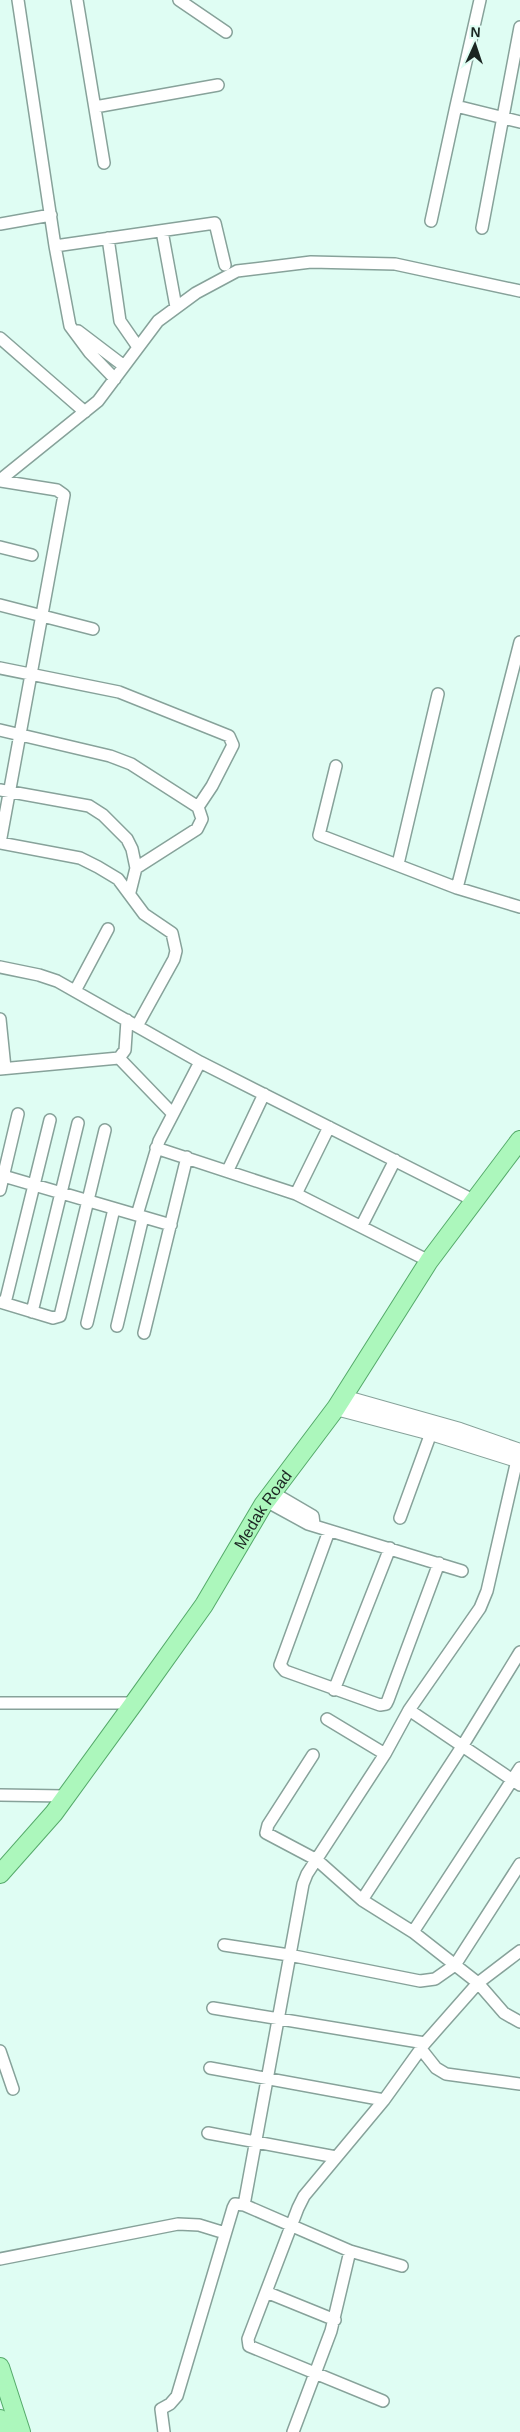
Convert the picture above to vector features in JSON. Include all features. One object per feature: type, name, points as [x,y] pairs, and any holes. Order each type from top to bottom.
[{"type":"main road","name":"Medak Road","points":[[0,1874],[66,1796],[134,1703],[204,1604],[269,1496],[340,1402],[429,1261],[520,1140]]},
{"type":"main road","points":[[0,2367],[21,2432]]},
{"type":"main road","points":[[0,2419],[4,2432]]},
{"type":"street","points":[[18,0],[55,246],[70,326],[90,353],[115,378]]},
{"type":"street","points":[[77,0],[104,164]]},
{"type":"street","points":[[179,0],[226,32]]},
{"type":"street","points":[[431,221],[480,0]]},
{"type":"street","points":[[482,228],[520,27]]},
{"type":"street","points":[[95,107],[218,85]]},
{"type":"street","points":[[456,106],[520,122]]},
{"type":"street","points":[[0,224],[51,216]]},
{"type":"street","points":[[55,246],[215,223],[225,265]]},
{"type":"street","points":[[162,231],[176,307]]},
{"type":"street","points":[[108,238],[120,321],[138,348]]},
{"type":"street","points":[[0,481],[98,401],[158,321],[196,293],[238,271],[312,262],[395,264],[520,292]]},
{"type":"street","points":[[70,326],[124,366]]},
{"type":"street","points":[[0,338],[85,412]]},
{"type":"street","points":[[0,481],[58,490],[64,495],[32,674],[20,734],[5,791],[0,843],[80,858],[118,879],[130,892],[144,914],[172,933],[176,951],[174,959],[132,1023],[125,1050],[119,1058],[2,1069],[0,1019]]},
{"type":"street","points":[[0,547],[32,555]]},
{"type":"street","points":[[0,605],[93,629]]},
{"type":"street","points":[[458,888],[520,642]]},
{"type":"street","points":[[0,668],[119,692],[229,736],[233,746],[212,786],[198,807]]},
{"type":"street","points":[[398,864],[438,694]]},
{"type":"street","points":[[0,730],[110,756],[130,764],[198,807],[202,819],[197,829],[136,868]]},
{"type":"street","points":[[336,766],[319,835],[458,888],[520,907]]},
{"type":"street","points":[[5,791],[89,806],[97,810],[127,839],[135,859],[136,868],[130,892]]},
{"type":"street","points":[[75,991],[108,929]]},
{"type":"street","points":[[0,967],[49,977],[200,1062],[473,1200]]},
{"type":"street","points":[[119,1058],[173,1114]]},
{"type":"street","points":[[117,1326],[156,1148],[200,1062]]},
{"type":"street","points":[[228,1170],[264,1094]]},
{"type":"street","points":[[0,1190],[18,1114]]},
{"type":"street","points":[[50,1120],[3,1302],[53,1318],[60,1316],[105,1130]]},
{"type":"street","points":[[32,1312],[78,1123]]},
{"type":"street","points":[[296,1194],[329,1127]]},
{"type":"street","points":[[156,1148],[228,1170],[296,1194],[362,1225],[429,1261]]},
{"type":"street","points":[[144,1333],[188,1157]]},
{"type":"street","points":[[362,1225],[395,1160]]},
{"type":"street","points":[[2,1176],[170,1225]]},
{"type":"street","points":[[87,1323],[114,1209]]},
{"type":"street","points":[[340,1402],[431,1433],[519,1457]]},
{"type":"street","points":[[340,1402],[460,1430],[519,1457]]},
{"type":"street","points":[[400,1518],[431,1433]]},
{"type":"street","points":[[244,2205],[303,1884],[307,1874],[385,1754],[409,1710],[480,1608],[487,1591],[519,1457]]},
{"type":"street","points":[[269,1496],[308,1524],[314,1524],[329,1531],[462,1571]]},
{"type":"street","points":[[329,1531],[280,1665],[285,1671],[380,1705],[386,1704],[439,1563]]},
{"type":"street","points":[[334,1690],[390,1548]]},
{"type":"street","points":[[362,1900],[463,1745],[520,1652]]},
{"type":"street","points":[[0,1703],[134,1703]]},
{"type":"street","points":[[409,1710],[517,1782]]},
{"type":"street","points":[[327,1719],[385,1754]]},
{"type":"street","points":[[312,1755],[266,1829],[269,1836],[317,1860],[362,1900],[413,1932],[478,1983],[504,2013],[520,2022]]},
{"type":"street","points":[[413,1932],[517,1782],[520,1768]]},
{"type":"street","points":[[0,1795],[66,1796]]},
{"type":"street","points":[[224,1944],[425,1982],[436,1979],[455,1965],[520,1864]]},
{"type":"street","points":[[383,2401],[250,2346],[248,2339],[304,2196],[384,2100],[423,2046],[478,1983],[520,1951]]},
{"type":"street","points":[[213,2008],[423,2046],[436,2068],[446,2074],[520,2084]]},
{"type":"street","points":[[0,2051],[13,2089]]},
{"type":"street","points":[[210,2068],[384,2100]]},
{"type":"street","points":[[208,2133],[336,2157]]},
{"type":"street","points":[[164,2432],[161,2409],[170,2404],[177,2396],[235,2204],[244,2205],[350,2250],[402,2266]]},
{"type":"street","points":[[0,2259],[178,2224],[198,2224],[225,2233]]},
{"type":"street","points":[[293,2432],[335,2320],[350,2250]]},
{"type":"street","points":[[266,2292],[335,2320]]}]
